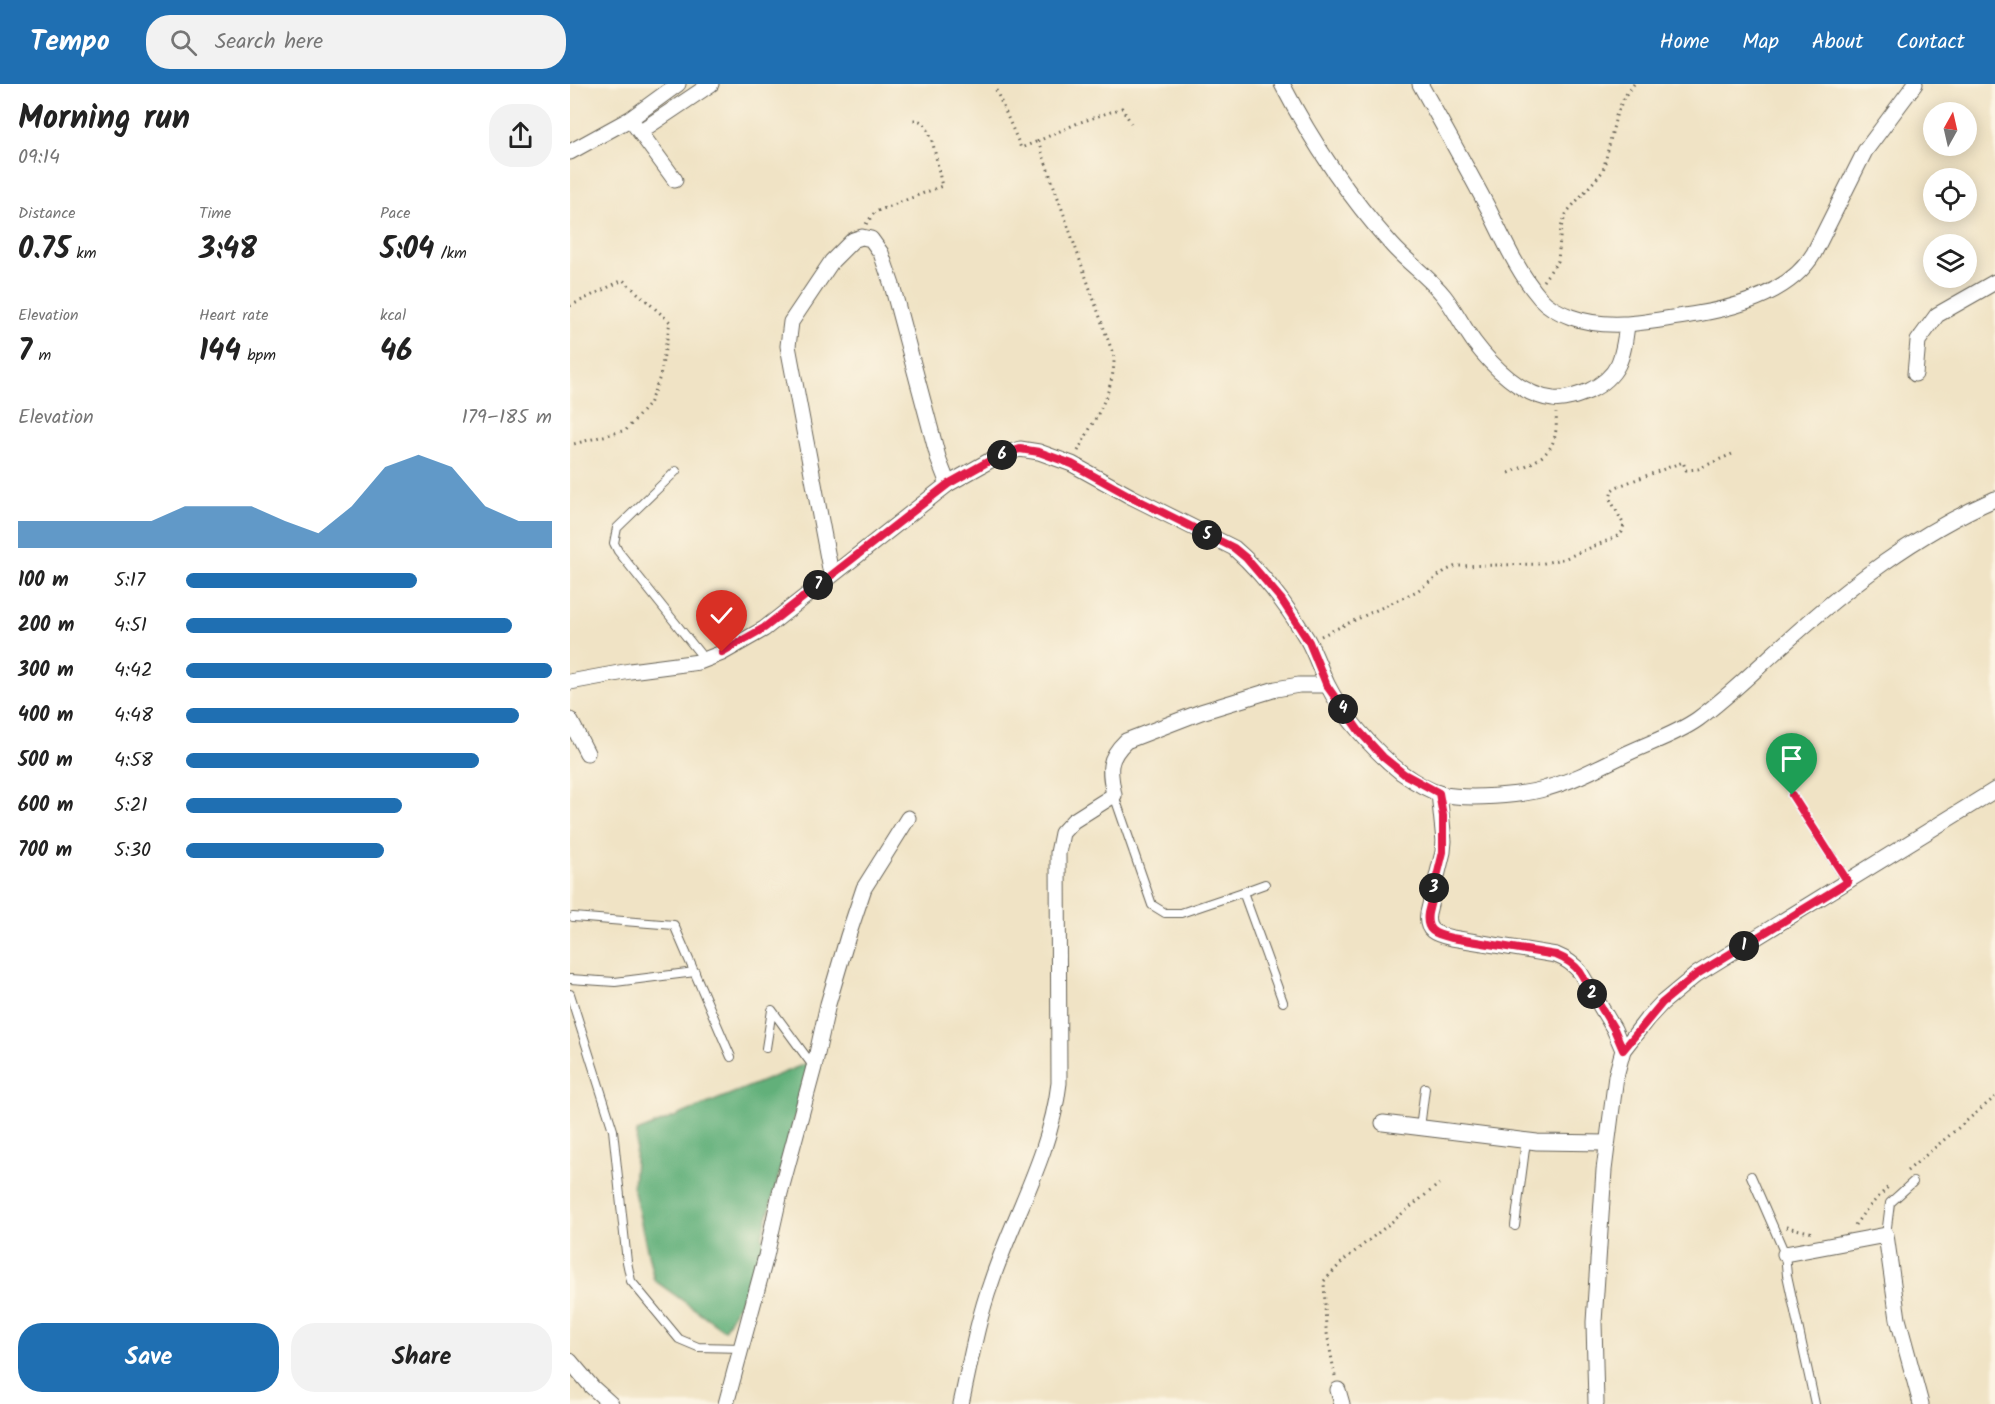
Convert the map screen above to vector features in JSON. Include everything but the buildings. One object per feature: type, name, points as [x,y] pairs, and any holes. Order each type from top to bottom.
[{"type":"street","points":[[570,152],[630,119],[678,84]]},
{"type":"street","points":[[641,131],[711,84]]},
{"type":"street","points":[[1282,84],[1319,150],[1342,182],[1393,246],[1445,297],[1475,343],[1513,383],[1554,400],[1584,393],[1600,386],[1614,375],[1621,359],[1627,325]]},
{"type":"street","points":[[1420,84],[1504,239],[1542,301],[1572,318],[1599,324],[1627,325],[1719,310],[1759,296],[1793,278],[1805,267],[1814,253],[1864,151],[1915,84]]},
{"type":"street","points":[[630,119],[675,180]]},
{"type":"street","points":[[831,574],[788,346],[791,322],[832,261],[853,240],[862,237],[871,239],[881,253],[892,285],[939,461],[948,484]]},
{"type":"street","points":[[1915,374],[1918,341],[1937,315],[1995,282]]},
{"type":"street","points":[[570,682],[705,660],[722,652],[764,628],[948,484],[998,456],[1020,449],[1039,452],[1072,464],[1234,548],[1259,572],[1281,599],[1309,642],[1327,686],[1359,731],[1383,757],[1404,774],[1439,793],[1460,796],[1485,796],[1546,789],[1577,778],[1673,734],[1698,719],[1740,685],[1820,613],[1879,566],[1920,538],[1995,499]]},
{"type":"street","points":[[961,1404],[990,1284],[1049,1137],[1056,1110],[1059,1083],[1058,853],[1062,833],[1073,821],[1114,795],[1109,772],[1118,748],[1126,741],[1201,712],[1276,689],[1299,685],[1327,686]]},
{"type":"street","points":[[570,720],[587,753]]},
{"type":"street","points":[[1596,1404],[1594,1322],[1607,1143],[1612,1098],[1623,1050],[1647,1019],[1678,988],[1697,974],[1995,790]]},
{"type":"street","points":[[1439,793],[1444,841],[1428,913],[1429,927],[1440,935],[1556,955],[1573,964],[1614,1029],[1623,1050]]},
{"type":"street","points":[[726,1404],[814,1068],[828,1004],[864,888],[908,818]]},
{"type":"street","points":[[1383,1123],[1527,1141],[1607,1143]]},
{"type":"street","points":[[1785,1254],[1886,1235],[1899,1319],[1921,1404]]},
{"type":"street","points":[[570,1361],[592,1387],[611,1404]]},
{"type":"lane","points":[[676,471],[617,528],[614,543],[705,660]]},
{"type":"lane","points":[[1114,795],[1152,905],[1165,913],[1181,913],[1265,884]]},
{"type":"lane","points":[[1792,795],[1848,882]]},
{"type":"lane","points":[[1243,892],[1283,1002]]},
{"type":"lane","points":[[573,917],[674,925],[731,1057]]},
{"type":"lane","points":[[570,979],[615,982],[696,972]]},
{"type":"lane","points":[[570,994],[613,1130],[631,1281],[679,1339],[698,1347],[742,1347]]},
{"type":"lane","points":[[766,1048],[772,1010],[814,1068]]},
{"type":"lane","points":[[1420,1128],[1425,1088]]},
{"type":"lane","points":[[1515,1227],[1527,1141]]},
{"type":"lane","points":[[1751,1176],[1785,1254],[1787,1275],[1815,1404]]},
{"type":"lane","points":[[1886,1235],[1890,1203],[1913,1182]]},
{"type":"path","points":[[1535,291],[1558,261],[1561,227],[1567,212],[1604,171],[1616,116],[1624,97],[1634,84]]},
{"type":"path","points":[[996,90],[1022,148],[1078,123],[1122,108],[1131,123]]},
{"type":"path","points":[[862,237],[867,223],[875,212],[942,186],[930,134],[924,124],[918,120],[910,120]]},
{"type":"path","points":[[1038,141],[1114,357],[1114,373],[1109,389],[1072,464]]},
{"type":"path","points":[[570,306],[623,280],[670,322],[660,377],[649,404],[626,430],[570,445]]},
{"type":"path","points":[[1509,473],[1530,464],[1549,451],[1556,436],[1554,400]]},
{"type":"path","points":[[1309,642],[1417,591],[1456,566],[1540,564],[1566,558],[1605,542],[1622,532],[1624,525],[1610,499],[1612,490],[1616,487],[1683,462],[1686,470],[1698,469],[1732,454]]},
{"type":"path","points":[[1853,1227],[1881,1193],[1995,1097]]},
{"type":"path","points":[[1340,1397],[1326,1328],[1324,1281],[1343,1261],[1439,1184]]},
{"type":"path","points":[[1772,1223],[1800,1232],[1818,1233]]},
{"type":"green space","points":[[810,1062],[762,1237],[767,1251],[724,1330],[654,1280],[633,1187],[637,1132]]},
{"type":"route","points":[[722,652],[764,628],[948,484],[998,456],[1020,449],[1039,452],[1072,464],[1234,548],[1246,558],[1281,599],[1298,625],[1309,642],[1327,686],[1359,731],[1383,757],[1404,774],[1439,793],[1444,841],[1428,913],[1429,927],[1440,935],[1556,955],[1573,964],[1614,1029],[1623,1050],[1647,1019],[1678,988],[1697,974],[1848,882],[1792,795]]}]
